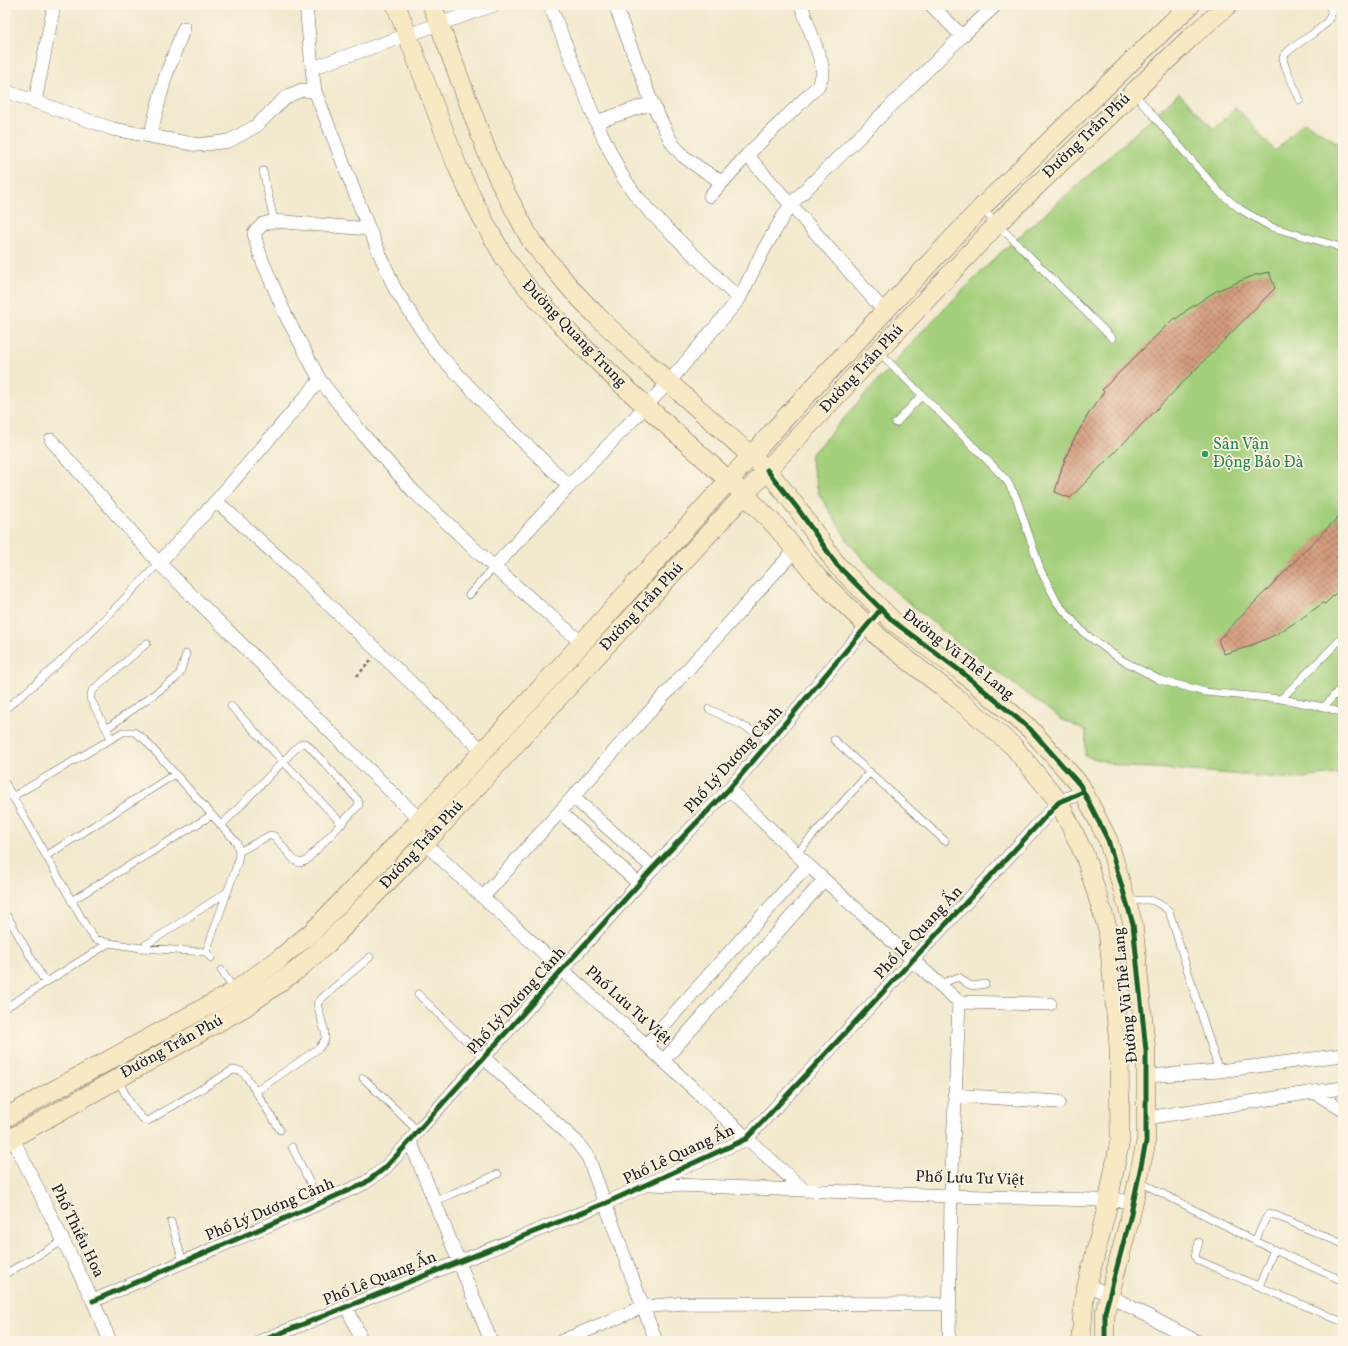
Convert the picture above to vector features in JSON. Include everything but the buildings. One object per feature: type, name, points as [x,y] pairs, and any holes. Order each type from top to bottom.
[{"type":"main road","name":"Đường Quang Trung","points":[[396,5],[458,168],[488,229],[504,257],[526,286],[578,342],[646,407],[745,495]]},
{"type":"main road","name":"Đường Quang Trung","points":[[432,5],[490,160],[532,242],[572,290],[633,350],[767,470]]},
{"type":"main road","name":"Đường Trần Phú","points":[[7,1135],[116,1078],[240,999],[278,960],[313,931],[415,825],[884,311],[981,208],[1191,5]]},
{"type":"main road","name":"Đường Trần Phú","points":[[5,1118],[49,1093],[297,970],[326,944],[425,843],[767,470],[997,224],[1133,92],[1190,38],[1228,5]]},
{"type":"main road","name":"Đường Vũ Thê Lang","points":[[767,470],[798,509],[837,565],[894,622],[963,673],[1030,730],[1080,785],[1108,840],[1133,924],[1146,1051],[1146,1142],[1134,1201],[1105,1312],[1105,1341]]},
{"type":"main road","name":"Đường Vũ Thê Lang","points":[[745,495],[775,526],[819,580],[882,640],[953,695],[1014,746],[1059,802],[1085,856],[1108,930],[1119,1046],[1120,1140],[1106,1212],[1084,1297],[1081,1341]]},
{"type":"street","points":[[35,102],[54,5]]},
{"type":"street","points":[[306,5],[315,91],[369,228],[395,289],[434,349],[489,408],[569,486]]},
{"type":"street","points":[[312,68],[494,5]]},
{"type":"street","points":[[550,5],[596,122],[621,174],[634,193],[651,213],[739,299]]},
{"type":"street","points":[[615,5],[652,103],[672,143],[683,156],[722,182]]},
{"type":"street","points":[[710,196],[747,155],[818,86],[823,74],[821,61],[801,5]]},
{"type":"street","points":[[931,5],[962,36]]},
{"type":"street","points":[[494,567],[669,382],[739,299],[764,249],[790,205],[962,36],[996,5]]},
{"type":"street","points":[[150,136],[165,78],[184,28]]},
{"type":"street","points":[[5,90],[113,129],[198,145],[229,141],[256,126],[290,95],[302,90],[315,91]]},
{"type":"street","points":[[596,122],[652,103]]},
{"type":"street","points":[[747,155],[884,311]]},
{"type":"street","points":[[369,228],[274,221],[263,224],[254,233],[257,245],[286,316],[320,380],[361,432],[414,492],[494,567],[582,643]]},
{"type":"street","points":[[160,564],[320,380]]},
{"type":"street","name":"Phố Lưu Tư Việt","points":[[51,440],[160,564],[415,825],[425,843],[646,1045],[746,1139],[804,1190]]},
{"type":"street","points":[[216,501],[287,565],[483,751]]},
{"type":"street","points":[[483,897],[795,550]]},
{"type":"street","name":"Phố Lý Dương Cảnh","points":[[93,1301],[320,1204],[365,1183],[385,1168],[653,868],[729,789],[881,609]]},
{"type":"street","points":[[729,789],[824,880],[959,1002],[1050,1004]]},
{"type":"street","name":"Phố Lê Quang Ấn","points":[[261,1341],[606,1203],[746,1139],[1059,802],[1083,792]]},
{"type":"street","points":[[573,797],[653,868]]},
{"type":"street","points":[[560,812],[640,884]]},
{"type":"street","points":[[646,1045],[808,865]]},
{"type":"street","points":[[663,1061],[824,880]]},
{"type":"street","points":[[949,1341],[951,1196],[959,1002]]},
{"type":"street","points":[[1146,1076],[1219,1071],[1343,1055]]},
{"type":"street","points":[[484,1058],[576,1141],[588,1157],[656,1341]]},
{"type":"street","points":[[1146,1118],[1343,1088]]},
{"type":"street","points":[[1314,1092],[1343,1110]]},
{"type":"street","points":[[954,1095],[1059,1102]]},
{"type":"street","name":"Phố Thiều Hoa","points":[[7,1135],[63,1241],[93,1301],[110,1341]]},
{"type":"street","points":[[414,1136],[435,1201],[491,1341]]},
{"type":"street","name":"Phố Lưu Tư Việt","points":[[649,1184],[951,1196],[1134,1201]]},
{"type":"street","points":[[1087,1284],[1196,1341]]},
{"type":"street","points":[[562,1341],[643,1307],[686,1303],[949,1304]]},
{"type":"street","points":[[347,1307],[362,1341]]},
{"type":"lane","points":[[1300,100],[1283,58],[1289,49],[1324,26],[1331,16],[1331,8],[1329,5]]},
{"type":"lane","points":[[1133,92],[1219,192],[1240,209],[1271,227],[1343,249]]},
{"type":"lane","points":[[263,171],[274,221]]},
{"type":"lane","points":[[981,208],[1112,338]]},
{"type":"lane","points":[[878,351],[1007,481],[1016,497],[1041,571],[1058,604],[1084,633],[1120,659],[1160,680],[1205,692],[1281,699],[1324,707],[1343,713]]},
{"type":"lane","points":[[896,423],[922,395]]},
{"type":"lane","points":[[5,709],[54,668],[160,564]]},
{"type":"lane","points":[[469,595],[494,567]]},
{"type":"lane","points":[[1281,699],[1343,637]]},
{"type":"lane","points":[[111,738],[90,698],[92,691],[146,643]]},
{"type":"lane","points":[[106,729],[176,679],[180,673],[186,654]]},
{"type":"lane","points":[[1324,707],[1343,685]]},
{"type":"lane","points":[[231,706],[342,824]]},
{"type":"lane","points":[[709,709],[771,740]]},
{"type":"lane","points":[[12,797],[123,732],[134,732],[144,739],[237,843],[239,852],[238,862],[206,952]]},
{"type":"lane","points":[[834,740],[945,841]]},
{"type":"lane","points":[[221,826],[297,746],[303,743],[307,744],[358,800],[359,805],[306,861],[300,863],[294,860],[274,836],[270,835],[239,852]]},
{"type":"lane","points":[[796,854],[870,772]]},
{"type":"lane","points":[[46,856],[175,774]]},
{"type":"lane","points":[[5,783],[86,928],[95,939],[109,943],[141,948],[206,952],[211,958]]},
{"type":"lane","points":[[71,901],[212,815]]},
{"type":"lane","points":[[141,948],[228,892]]},
{"type":"lane","points":[[1126,902],[1145,899],[1158,902],[1169,911],[1219,1071]]},
{"type":"lane","points":[[5,916],[8,917],[45,982]]},
{"type":"lane","points":[[5,1008],[109,943]]},
{"type":"lane","points":[[255,1092],[319,1048],[325,1040],[325,1032],[318,1004],[322,998],[370,958]]},
{"type":"lane","points":[[221,970],[240,999]]},
{"type":"lane","points":[[938,984],[960,977],[969,985],[973,986],[985,984]]},
{"type":"lane","points":[[418,994],[484,1058]]},
{"type":"lane","points":[[116,1078],[138,1114],[143,1120],[148,1121],[233,1070],[241,1070],[280,1130]]},
{"type":"lane","points":[[363,1078],[414,1136]]},
{"type":"lane","points":[[292,1147],[320,1204]]},
{"type":"lane","points":[[435,1201],[498,1174]]},
{"type":"lane","points":[[1138,1181],[1255,1241],[1343,1281]]},
{"type":"lane","points":[[1255,1241],[1270,1213],[1343,1244]]},
{"type":"lane","points":[[171,1222],[183,1262]]},
{"type":"lane","points":[[5,1274],[63,1241]]},
{"type":"lane","points":[[1199,1242],[1195,1256],[1197,1260],[1342,1320]]},
{"type":"lane","points":[[1259,1286],[1274,1250]]},
{"type":"path","points":[[357,676],[378,653]]},
{"type":"green space","points":[[1179,93],[1214,129],[1236,107],[1275,151],[1304,122],[1343,146],[1343,773],[1295,779],[1125,767],[1085,756],[1086,731],[1061,719],[950,637],[897,593],[874,571],[850,544],[819,494],[810,456],[928,325],[998,255]]},
{"type":"cycle path","points":[[767,470],[798,509],[837,565],[894,622],[963,673],[1030,729],[1080,785],[1108,840],[1133,924],[1146,1051],[1146,1142],[1130,1218],[1105,1312],[1105,1341]]},
{"type":"cycle path","points":[[93,1301],[365,1183],[385,1168],[653,868],[729,789],[881,609]]},
{"type":"cycle path","points":[[261,1341],[606,1203],[746,1139],[1059,802],[1083,792]]},
{"type":"place","name":"Sân Vận Động Bảo Đà","points":[[1205,454]]}]
